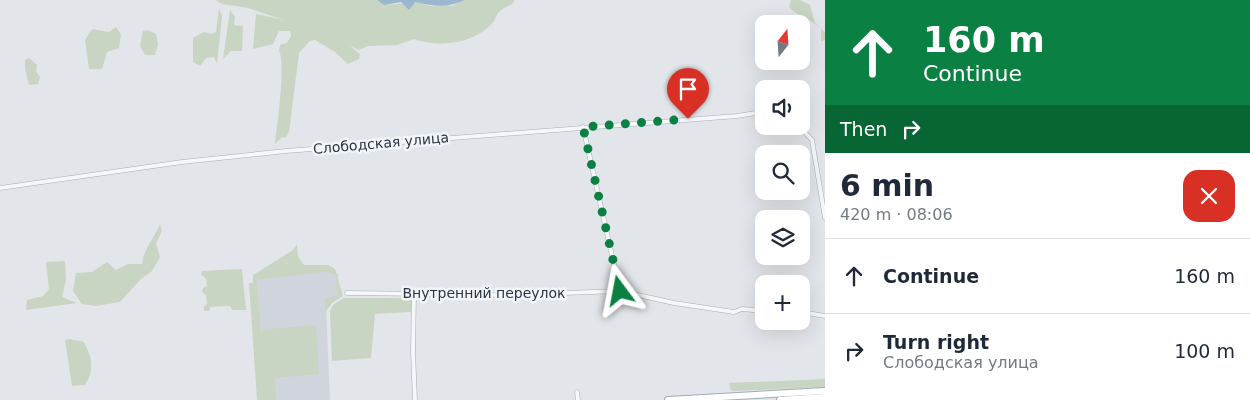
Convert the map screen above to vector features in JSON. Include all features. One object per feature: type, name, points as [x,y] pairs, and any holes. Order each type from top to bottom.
[{"type":"main road","points":[[668,400],[825,391]]},
{"type":"main road","points":[[780,400],[825,398]]},
{"type":"street","name":"Слободская улица","points":[[0,188],[197,160],[583,127],[737,116],[755,112]]},
{"type":"street","points":[[583,127],[620,291]]},
{"type":"street","points":[[807,135],[812,140],[825,218]]},
{"type":"street","name":"Внутренний переулок","points":[[347,293],[509,295],[620,291],[674,303],[734,312],[755,310]]},
{"type":"street","points":[[414,294],[413,352],[415,400]]},
{"type":"street","points":[[810,314],[825,316]]},
{"type":"street","points":[[577,392],[578,400]]},
{"type":"shaded area","points":[[333,270],[338,275],[339,297],[326,307],[330,400],[263,400],[254,277]]},
{"type":"green space","points":[[215,0],[377,0],[384,5],[415,2],[431,6],[443,4],[452,6],[465,0],[515,0],[499,12],[486,29],[467,39],[457,42],[435,43],[414,39],[397,45],[368,46],[359,50],[350,46],[360,54],[359,59],[348,64],[335,52],[315,40],[310,41],[299,53],[289,132],[286,137],[281,138],[275,144],[282,68],[279,51],[280,45],[287,43],[291,36],[290,31],[279,31],[273,44],[253,49],[256,14],[284,20],[248,8],[222,4]]},
{"type":"green space","points":[[791,0],[800,0],[810,5],[815,23],[825,32],[825,40],[821,42],[821,29],[810,21],[810,15],[800,15],[789,7]]},
{"type":"green space","points":[[219,8],[222,16],[217,64],[214,57],[206,58],[200,66],[193,62],[193,38],[204,32],[212,34],[216,32]]},
{"type":"green space","points":[[230,10],[235,17],[234,25],[243,26],[242,51],[231,51],[223,59]]},
{"type":"green space","points":[[116,27],[121,34],[119,48],[107,52],[102,69],[89,69],[85,40],[92,29],[109,32]]},
{"type":"green space","points":[[148,30],[156,34],[158,44],[155,55],[145,55],[140,46],[143,31]]},
{"type":"green space","points":[[29,58],[37,65],[36,71],[40,77],[38,84],[29,85],[25,60]]},
{"type":"green space","points":[[160,224],[162,231],[156,243],[160,257],[152,271],[141,279],[120,302],[96,306],[82,304],[73,291],[76,273],[92,272],[107,262],[116,270],[128,264],[142,264],[145,253]]},
{"type":"green space","points":[[297,244],[298,257],[304,265],[328,265],[335,269],[343,296],[332,303],[326,311],[325,298],[337,296],[336,274],[330,274],[329,271],[257,280],[261,333],[265,327],[269,329],[316,325],[319,374],[275,378],[276,400],[257,400],[249,283],[253,283],[253,275],[293,250]]},
{"type":"green space","points":[[65,261],[66,280],[62,297],[77,303],[26,310],[27,300],[43,296],[49,289],[46,262]]},
{"type":"green space","points":[[242,269],[246,310],[232,310],[230,306],[210,307],[209,311],[204,311],[204,306],[207,304],[206,295],[202,292],[203,288],[207,286],[206,278],[201,275],[202,271]]},
{"type":"green space","points":[[344,298],[412,298],[411,312],[375,314],[371,358],[332,361],[330,312],[333,305]]},
{"type":"green space","points":[[70,339],[84,342],[89,353],[91,369],[85,385],[72,386],[65,340]]},
{"type":"green space","points":[[825,379],[825,387],[734,391],[731,390],[729,383]]},
{"type":"water","points":[[377,0],[465,0],[459,3],[440,6],[415,2],[409,10],[401,2],[384,5]]},
{"type":"route","points":[[620,291],[583,127],[688,119]]}]
